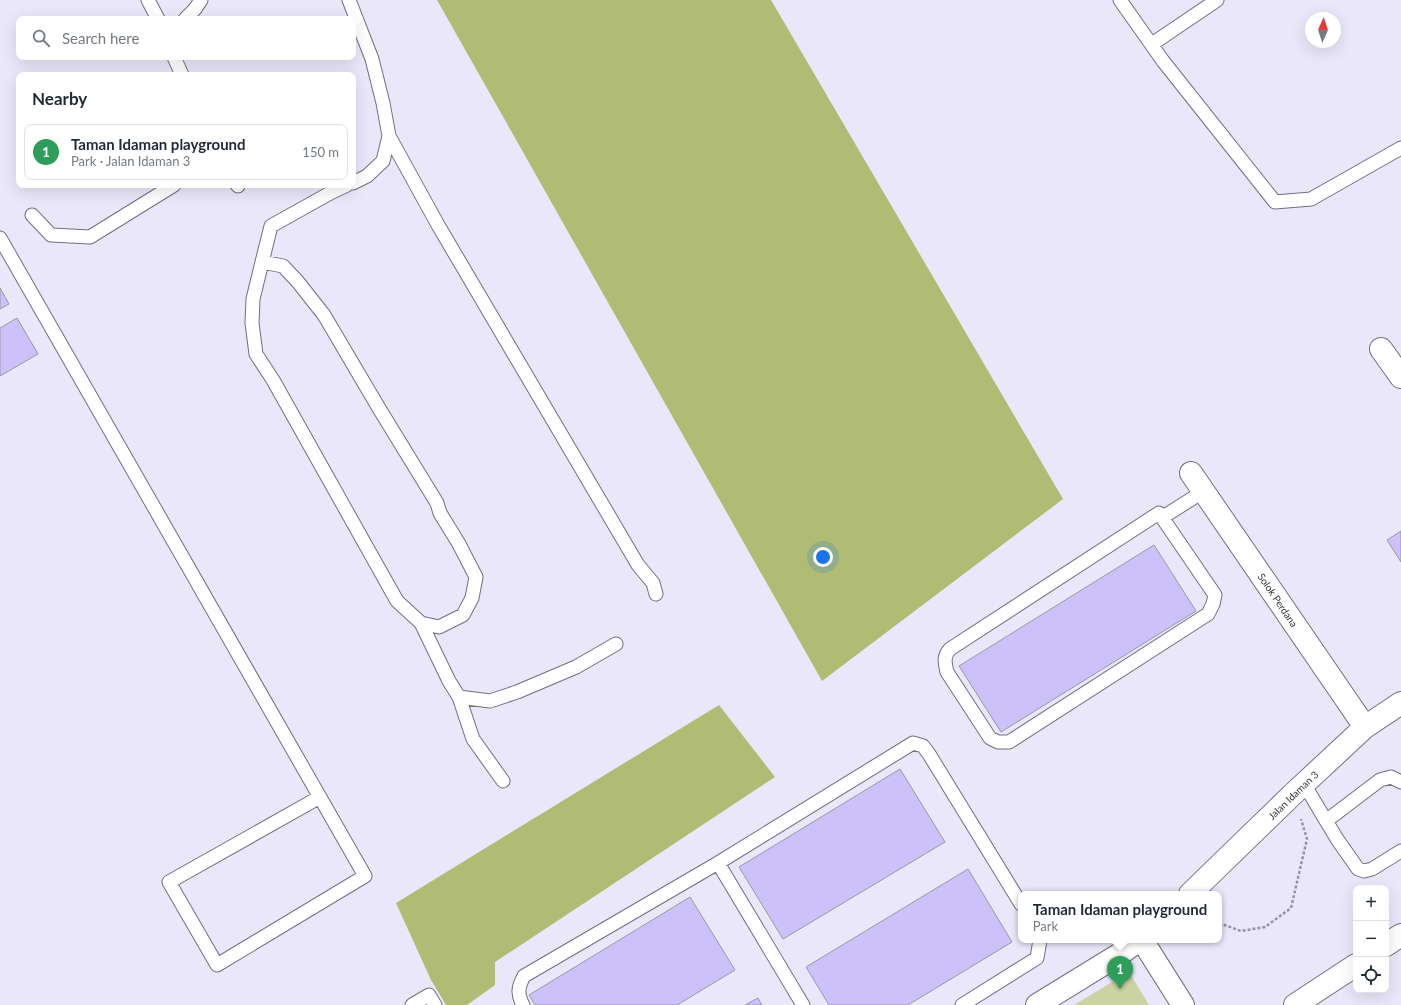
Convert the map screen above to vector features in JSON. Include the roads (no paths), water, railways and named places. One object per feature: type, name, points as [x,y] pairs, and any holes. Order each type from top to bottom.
[{"type":"street","points":[[1381,349],[1401,377]]},
{"type":"street","name":"Solok Perdana","points":[[1191,473],[1365,727]]},
{"type":"street","name":"Jalan Idaman 3","points":[[1193,891],[1298,789],[1365,727],[1401,703]]},
{"type":"street","points":[[1389,943],[1401,935]]},
{"type":"street","points":[[1036,1005],[1136,943]]},
{"type":"street","points":[[1142,943],[1183,1005]]},
{"type":"street","points":[[1295,1005],[1353,967]]},
{"type":"lane","points":[[148,0],[156,16]]},
{"type":"lane","points":[[188,16],[201,0]]},
{"type":"lane","points":[[349,0],[355,16]]},
{"type":"lane","points":[[1120,0],[1163,61],[1275,202],[1311,199],[1401,148]]},
{"type":"lane","points":[[1152,44],[1217,0]]},
{"type":"lane","points":[[356,18],[372,60],[383,103],[389,136],[438,225],[638,565],[653,583],[656,594]]},
{"type":"lane","points":[[175,60],[181,72]]},
{"type":"lane","points":[[356,181],[367,176],[383,161],[389,136]]},
{"type":"lane","points":[[32,215],[51,235],[90,237],[169,188]]},
{"type":"lane","points":[[341,188],[271,226],[253,299],[252,323],[256,354],[273,380],[397,601],[421,623],[449,681],[459,697],[473,739],[503,780]]},
{"type":"lane","points":[[0,238],[320,797],[365,876],[217,965],[169,882],[320,797]]},
{"type":"lane","points":[[262,262],[283,266],[298,282],[324,315],[436,503],[440,513],[459,544],[476,577],[472,598],[463,615],[440,627],[421,623]]},
{"type":"lane","points":[[1163,517],[1204,491]]},
{"type":"lane","points":[[1159,513],[1163,517],[1216,595],[1214,604],[1208,614],[1009,742],[998,742],[990,738],[946,672],[944,662],[946,653],[1159,513]]},
{"type":"lane","points":[[459,697],[490,701],[517,692],[576,667],[616,644]]},
{"type":"lane","points":[[523,1005],[520,1000],[518,986],[524,976],[718,864],[913,743],[923,746],[929,754],[1018,899]]},
{"type":"lane","points":[[1326,821],[1380,780],[1391,777],[1401,782]]},
{"type":"lane","points":[[1298,789],[1326,821],[1358,869],[1364,871],[1372,869],[1401,850]]},
{"type":"lane","points":[[718,864],[803,1005]]},
{"type":"lane","points":[[962,1005],[1037,958],[1040,943]]},
{"type":"lane","points":[[412,1005],[429,995],[435,1005]]},
{"type":"place","name":"Taman Idaman playground","points":[[1120,989]]}]
